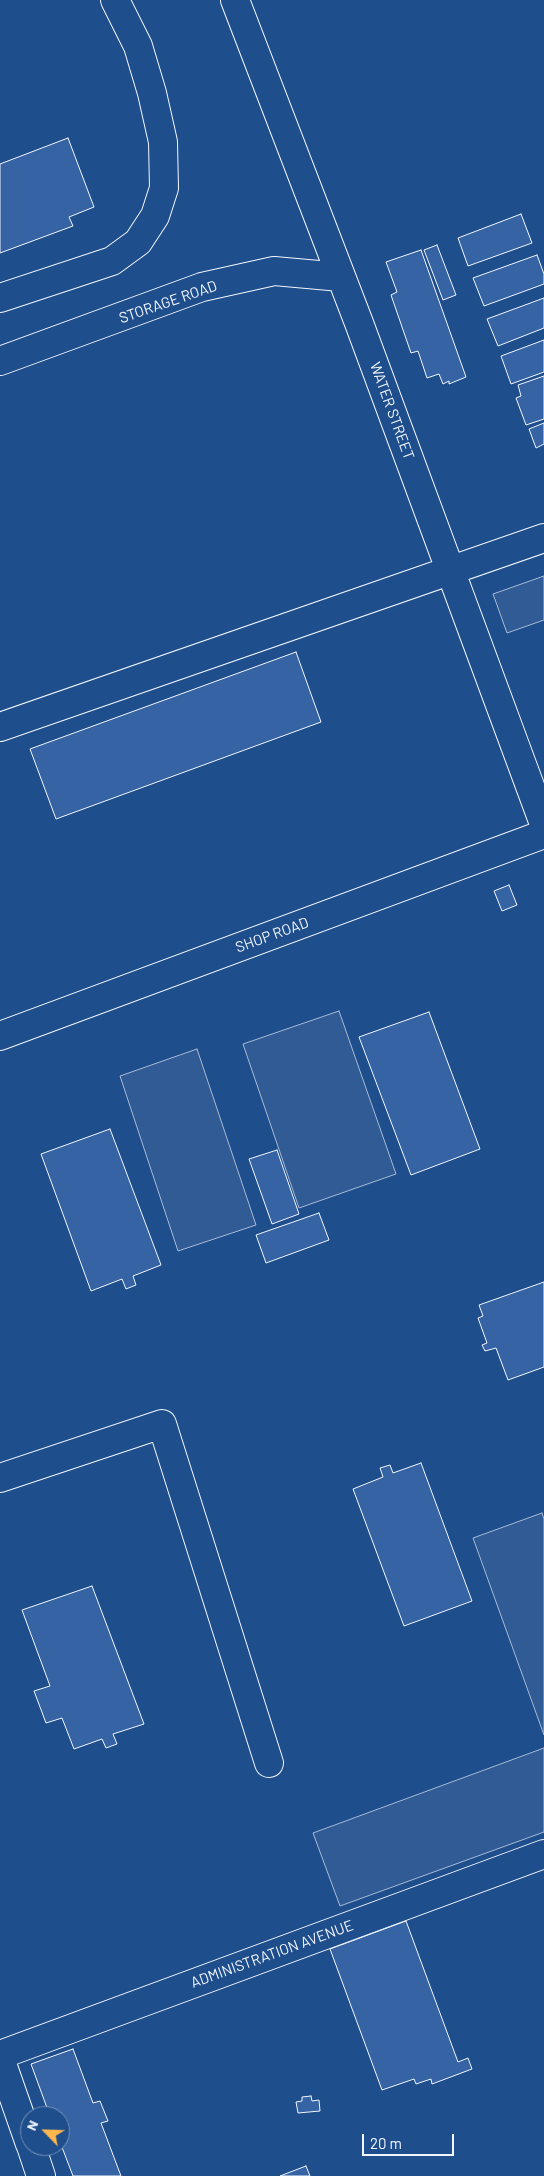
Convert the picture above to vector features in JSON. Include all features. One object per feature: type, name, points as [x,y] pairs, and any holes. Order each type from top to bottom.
[{"type":"street","points":[[0,298],[112,261],[138,242],[155,216],[164,188],[163,142],[152,93],[138,46],[115,0]]},
{"type":"street","name":"WATER STREET","points":[[235,0],[451,570],[544,824]]},
{"type":"street","name":"STORAGE ROAD","points":[[0,361],[202,288],[274,271],[341,277]]},
{"type":"street","points":[[0,728],[544,538]]},
{"type":"street","name":"SHOP ROAD","points":[[0,1036],[544,834]]},
{"type":"street","points":[[0,1478],[162,1424],[269,1763]]},
{"type":"street","name":"ADMINISTRATION AVENUE","points":[[0,2056],[544,1854]]},
{"type":"street","points":[[0,2056],[20,2115]]},
{"type":"street","points":[[34,2156],[41,2176]]},
{"type":"shaded area","points":[[544,576],[544,620],[507,633],[493,594]]},
{"type":"shaded area","points":[[339,1011],[396,1174],[299,1208],[243,1044]]},
{"type":"shaded area","points":[[197,1049],[256,1225],[178,1251],[120,1076]]},
{"type":"shaded area","points":[[542,1513],[544,1519],[544,1735],[473,1538]]},
{"type":"shaded area","points":[[544,1748],[544,1832],[340,1906],[313,1833]]},
{"type":"building","points":[[68,138],[94,207],[69,217],[73,226],[0,253],[0,164]]},
{"type":"building","points":[[521,214],[532,243],[468,266],[458,238]]},
{"type":"building","points":[[437,245],[456,295],[443,300],[424,250]]},
{"type":"building","points":[[421,250],[466,377],[449,384],[449,381],[443,384],[439,374],[427,378],[418,351],[411,353],[391,295],[397,292],[386,262]]},
{"type":"building","points":[[537,255],[544,274],[544,284],[484,306],[473,278]]},
{"type":"building","points":[[544,298],[544,328],[498,346],[487,319]]},
{"type":"building","points":[[544,340],[544,372],[511,384],[501,356]]},
{"type":"building","points":[[544,376],[544,419],[526,425],[516,398],[521,396],[518,385]]},
{"type":"building","points":[[544,423],[544,444],[536,448],[529,429]]},
{"type":"building","points":[[296,652],[321,722],[56,819],[30,749]]},
{"type":"building","points":[[509,885],[517,905],[502,911],[494,891]]},
{"type":"building","points":[[429,1012],[480,1149],[411,1175],[359,1037]]},
{"type":"building","points":[[110,1129],[161,1265],[133,1276],[136,1285],[126,1289],[122,1279],[91,1291],[41,1154]]},
{"type":"building","points":[[277,1150],[299,1214],[272,1224],[249,1159]]},
{"type":"building","points":[[319,1213],[329,1240],[266,1263],[256,1235]]},
{"type":"building","points":[[544,1282],[544,1367],[508,1380],[496,1348],[485,1351],[482,1345],[487,1343],[478,1318],[483,1316],[479,1305]]},
{"type":"building","points":[[421,1463],[472,1601],[404,1626],[353,1489],[383,1477],[380,1468],[390,1465],[393,1473]]},
{"type":"building","points":[[92,1586],[144,1724],[113,1734],[117,1744],[106,1748],[102,1739],[74,1749],[62,1718],[46,1723],[34,1691],[50,1686],[22,1610]]},
{"type":"building","points":[[406,1921],[458,2062],[468,2058],[472,2069],[432,2084],[431,2079],[416,2084],[414,2079],[382,2090],[330,1949]]},
{"type":"building","points":[[73,2049],[93,2103],[100,2101],[108,2121],[101,2123],[121,2176],[73,2176],[65,2156],[70,2156],[70,2106],[46,2106],[31,2064]]},
{"type":"building","points":[[311,2096],[312,2101],[319,2100],[320,2111],[298,2113],[296,2102],[302,2101],[302,2097]]},
{"type":"building","points":[[306,2166],[310,2176],[280,2176]]}]
